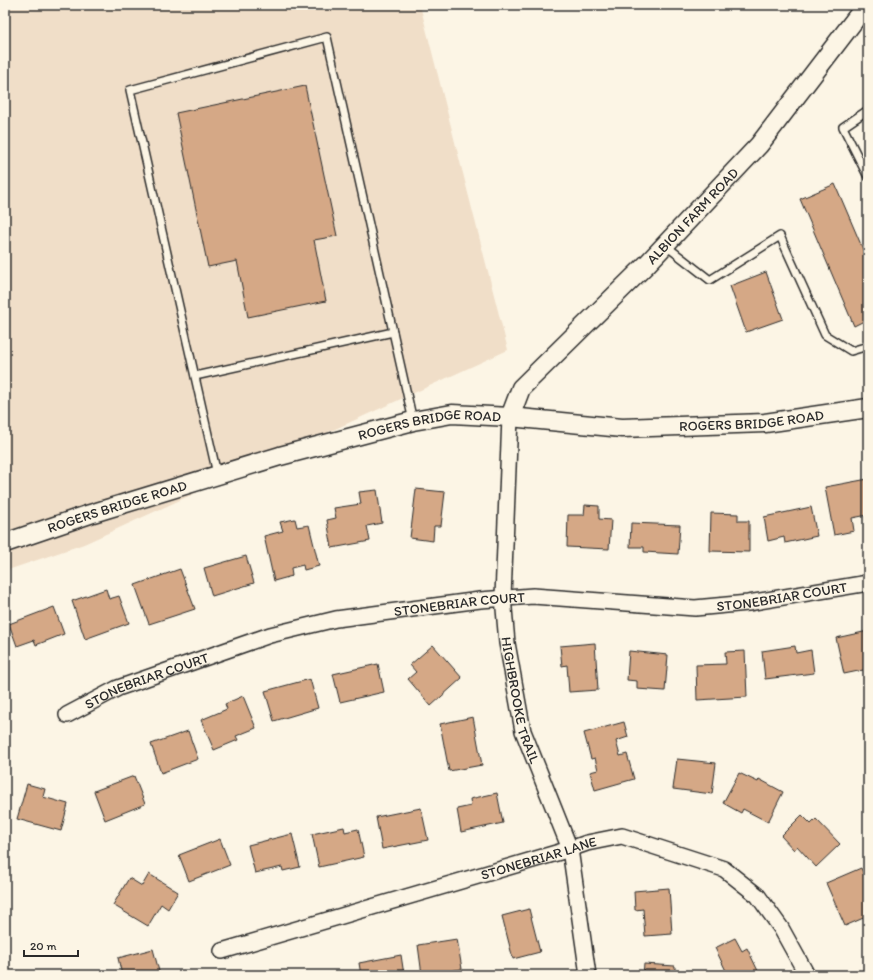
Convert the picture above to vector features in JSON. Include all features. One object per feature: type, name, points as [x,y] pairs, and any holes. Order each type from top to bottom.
[{"type":"street","name":"ALBION FARM ROAD","points":[[510,417],[521,388],[647,264],[664,244],[759,146],[866,5]]},
{"type":"street","name":"ROGERS BRIDGE ROAD","points":[[5,543],[217,474],[413,421],[452,414],[510,417],[622,428],[765,423],[868,408]]},
{"type":"street","name":"HIGHBROOKE TRAIL","points":[[510,417],[503,597],[507,643],[524,731],[570,849],[588,975]]},
{"type":"street","name":"STONEBRIAR COURT","points":[[67,715],[118,688],[270,635],[336,619],[503,597],[534,596],[621,601],[695,608],[748,603],[868,583]]},
{"type":"street","name":"STONEBRIAR LANE","points":[[222,951],[570,849],[586,843],[622,836],[724,870],[758,896],[781,928],[807,975]]},
{"type":"lane","points":[[217,474],[130,90],[328,37],[413,421]]},
{"type":"lane","points":[[868,110],[843,127],[868,177]]},
{"type":"lane","points":[[664,244],[710,280],[780,236],[825,335],[851,351],[868,346]]},
{"type":"lane","points":[[195,376],[393,332]]},
{"type":"shaded area","points":[[5,5],[420,5],[508,350],[84,544],[5,571]]},
{"type":"building","points":[[305,86],[337,236],[314,240],[326,301],[248,317],[237,261],[208,267],[176,113]]},
{"type":"building","points":[[835,184],[868,261],[868,319],[854,326],[800,199]]},
{"type":"building","points":[[766,272],[783,319],[746,332],[730,286]]},
{"type":"building","points":[[868,479],[868,515],[852,518],[854,531],[834,535],[825,487]]},
{"type":"building","points":[[416,489],[445,492],[441,526],[434,526],[433,541],[410,538]]},
{"type":"building","points":[[377,490],[382,523],[367,526],[370,541],[332,548],[327,520],[336,518],[334,508],[361,504],[359,492]]},
{"type":"building","points":[[585,505],[599,506],[599,519],[611,520],[609,549],[567,547],[568,515],[584,515]]},
{"type":"building","points":[[811,507],[817,536],[785,543],[784,537],[768,541],[764,517]]},
{"type":"building","points":[[711,513],[738,514],[738,521],[749,521],[749,552],[710,551]]},
{"type":"building","points":[[295,519],[297,527],[309,525],[319,566],[304,570],[303,565],[291,568],[292,576],[274,581],[264,536],[283,531],[280,522]]},
{"type":"building","points":[[631,523],[680,525],[678,554],[644,552],[644,547],[630,547]]},
{"type":"building","points":[[246,556],[254,583],[212,596],[204,568]]},
{"type":"building","points":[[180,569],[195,609],[149,624],[135,585]]},
{"type":"building","points":[[106,589],[109,599],[119,596],[129,623],[85,639],[72,601]]},
{"type":"building","points":[[54,607],[64,634],[36,645],[34,640],[17,646],[9,624]]},
{"type":"building","points":[[868,631],[868,669],[844,674],[836,638]]},
{"type":"building","points":[[595,643],[598,690],[569,692],[567,665],[562,666],[560,646]]},
{"type":"building","points":[[433,645],[462,678],[431,706],[408,679],[416,672],[410,665]]},
{"type":"building","points":[[795,646],[796,653],[811,650],[814,673],[765,679],[762,651]]},
{"type":"building","points":[[629,651],[668,655],[665,691],[637,689],[637,681],[627,680]]},
{"type":"building","points":[[745,651],[747,697],[697,700],[696,665],[726,664],[725,652]]},
{"type":"building","points":[[5,662],[9,664],[5,672]]},
{"type":"building","points":[[378,664],[384,692],[340,702],[333,674]]},
{"type":"building","points":[[310,679],[318,708],[274,721],[265,691]]},
{"type":"building","points":[[243,696],[256,728],[236,736],[238,740],[214,750],[201,720],[227,709],[225,704]]},
{"type":"building","points":[[473,717],[482,765],[449,771],[440,724]]},
{"type":"building","points":[[624,722],[628,737],[616,741],[620,756],[627,754],[634,779],[595,790],[590,772],[598,770],[595,758],[591,759],[584,733]]},
{"type":"building","points":[[188,731],[198,759],[161,773],[151,744]]},
{"type":"building","points":[[677,759],[716,763],[712,794],[673,789]]},
{"type":"building","points":[[739,773],[758,782],[759,779],[783,792],[768,822],[743,809],[741,813],[723,803]]},
{"type":"building","points":[[134,776],[145,804],[105,820],[94,791]]},
{"type":"building","points":[[27,784],[45,789],[43,797],[68,804],[61,831],[17,819]]},
{"type":"building","points":[[497,793],[503,823],[461,832],[457,809],[471,806],[470,799]]},
{"type":"building","points":[[421,808],[428,840],[382,849],[376,817]]},
{"type":"building","points":[[802,815],[811,824],[816,819],[840,844],[816,867],[797,846],[794,850],[781,836]]},
{"type":"building","points":[[344,827],[345,832],[358,829],[364,857],[319,867],[312,834]]},
{"type":"building","points":[[292,834],[300,867],[283,871],[282,867],[255,873],[248,845]]},
{"type":"building","points":[[220,839],[230,865],[189,881],[179,855]]},
{"type":"building","points":[[861,868],[868,884],[868,916],[845,926],[826,883]]},
{"type":"building","points":[[149,874],[178,892],[168,909],[161,904],[148,926],[113,905],[129,878],[142,886]]},
{"type":"building","points":[[669,888],[672,934],[645,936],[643,909],[635,910],[634,891]]},
{"type":"building","points":[[529,909],[540,952],[513,959],[502,916]]},
{"type":"building","points":[[735,938],[742,951],[747,948],[760,975],[728,975],[715,948]]},
{"type":"building","points":[[457,939],[462,969],[422,975],[418,945]]},
{"type":"building","points":[[153,949],[160,975],[122,975],[118,958]]},
{"type":"building","points":[[401,955],[404,975],[361,975],[359,963]]},
{"type":"building","points":[[644,964],[675,966],[675,975],[643,975]]}]
